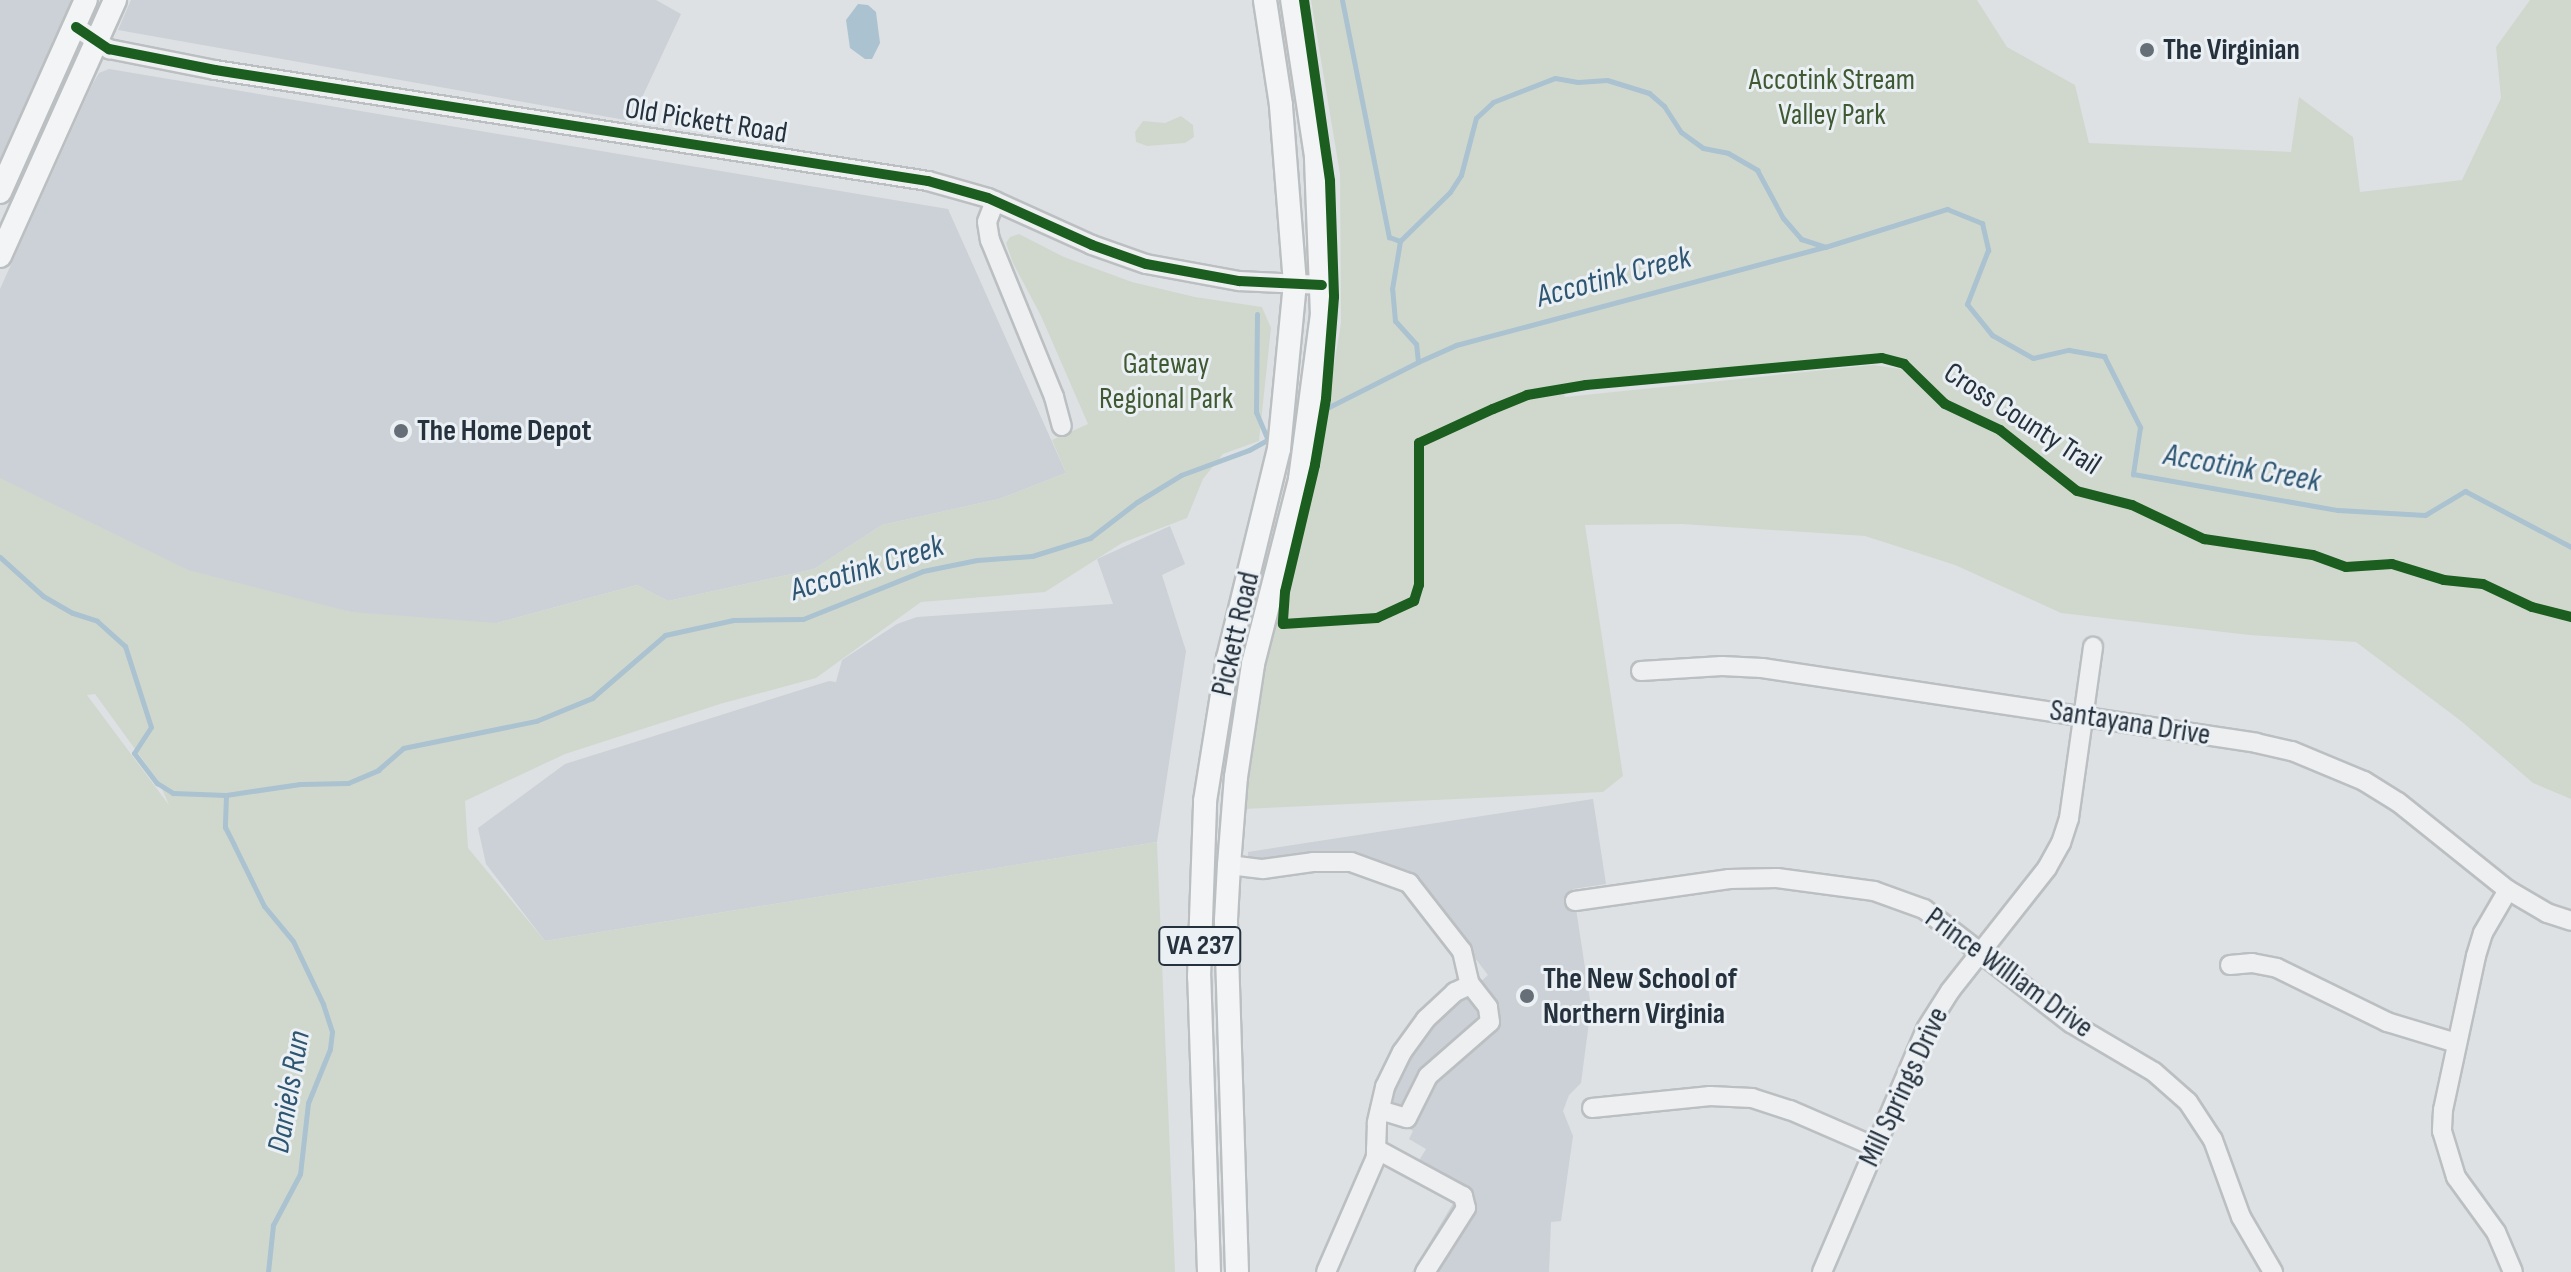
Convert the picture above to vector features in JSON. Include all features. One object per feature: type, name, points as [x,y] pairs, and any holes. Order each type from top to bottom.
[{"type":"main road","points":[[0,192],[86,0]]},
{"type":"main road","points":[[0,256],[115,0]]},
{"type":"main road","name":"Pickett Road","points":[[1209,1272],[1199,977],[1205,801],[1228,658],[1272,490],[1289,377],[1295,284],[1281,105],[1265,0]]},
{"type":"main road","name":"Pickett Road","points":[[1237,1272],[1226,920],[1236,777],[1253,664],[1300,479],[1318,362],[1322,285],[1316,156],[1292,0]]},
{"type":"street","name":"Old Pickett Road","points":[[76,27],[95,40],[126,54],[928,181],[995,201],[1092,245],[1146,264],[1239,281],[1322,285]]},
{"type":"street","points":[[995,201],[987,222],[990,240],[1054,397],[1062,426]]},
{"type":"street","name":"Mill Springs Drive","points":[[1822,1272],[1926,1029],[2047,868],[2061,843],[2069,818],[2093,647]]},
{"type":"street","name":"Santayana Drive","points":[[1641,671],[1762,668],[2256,743],[2328,764],[2398,802],[2508,890],[2571,921]]},
{"type":"street","points":[[1229,865],[1263,869],[1313,862],[1351,862],[1409,883],[1462,951],[1470,984],[1488,1007],[1490,1022],[1428,1076],[1407,1118],[1380,1110]]},
{"type":"street","name":"Prince William Drive","points":[[1575,901],[1729,879],[1822,881],[1874,891],[1913,903],[2071,1023],[2154,1072],[2188,1102],[2213,1140],[2241,1217],[2273,1272]]},
{"type":"street","points":[[2508,890],[2483,933],[2443,1110],[2446,1152],[2465,1192],[2496,1232],[2513,1272]]},
{"type":"street","points":[[2230,965],[2252,963],[2277,968],[2387,1022],[2456,1043]]},
{"type":"street","points":[[1326,1272],[1376,1149],[1380,1110],[1391,1075],[1426,1019],[1455,992],[1470,984]]},
{"type":"street","points":[[1592,1108],[1710,1096],[1752,1098],[1790,1110],[1875,1147]]},
{"type":"street","points":[[1376,1149],[1463,1196],[1466,1208],[1425,1272]]},
{"type":"shaded area","points":[[0,0],[74,0],[0,161]]},
{"type":"shaded area","points":[[131,0],[656,0],[681,14],[631,121],[118,30]]},
{"type":"shaded area","points":[[109,69],[948,209],[1066,473],[999,499],[882,525],[814,569],[668,601],[637,585],[497,623],[431,626],[236,592],[0,485],[0,289],[93,83],[99,73]]},
{"type":"shaded area","points":[[1170,526],[1185,564],[1162,575],[1186,651],[1157,842],[545,941],[486,864],[478,828],[565,764],[829,681],[836,682],[842,660],[897,624],[917,617],[1113,604],[1097,559]]},
{"type":"shaded area","points":[[1593,799],[1606,884],[1573,889],[1591,1007],[1581,1083],[1569,1095],[1563,1111],[1573,1136],[1561,1221],[1551,1222],[1549,1272],[1412,1272],[1458,1195],[1414,1169],[1426,1149],[1409,1139],[1413,1131],[1388,1116],[1395,1086],[1424,1034],[1488,975],[1432,902],[1349,862],[1247,877],[1248,852]]},
{"type":"green space","name":"Accotink Stream Valley Park","points":[[1311,0],[1977,0],[2007,47],[2075,85],[2089,143],[2291,152],[2299,97],[2353,137],[2360,192],[2462,180],[2501,98],[2496,47],[2530,0],[2571,0],[2571,799],[2533,783],[2461,721],[2356,642],[2249,635],[2061,613],[1955,565],[1865,536],[1681,524],[1585,525],[1623,776],[1603,792],[1243,809],[1253,682],[1311,500],[1341,323],[1340,174]],"holes":[[[1883,354],[1906,360],[1937,390],[1935,400],[1901,369],[1873,365],[1565,397],[1562,385]]]},
{"type":"green space","points":[[1181,116],[1193,125],[1194,137],[1185,143],[1147,146],[1136,142],[1135,132],[1143,121],[1165,123]]},
{"type":"green space","name":"Gateway Regional Park","points":[[1019,234],[1064,257],[1132,282],[1195,297],[1262,307],[1271,328],[1259,441],[1223,454],[1203,479],[1187,518],[1122,543],[1045,592],[921,602],[816,678],[720,704],[565,754],[465,801],[468,848],[545,941],[1157,842],[1175,1272],[0,1272],[0,478],[188,570],[351,612],[497,623],[637,585],[668,601],[814,569],[882,525],[999,499],[1066,473],[1052,440],[1088,424],[1041,316],[1013,263],[1006,243],[1010,237]],"holes":[[[95,694],[159,782],[169,805],[87,695]]]},
{"type":"water","points":[[858,4],[868,5],[876,12],[880,43],[872,59],[865,59],[850,48],[846,20]]},
{"type":"waterway","points":[[1342,0],[1389,237],[1400,241]]},
{"type":"waterway","name":"Accotink Creek","points":[[1315,414],[1418,362],[1416,344],[1395,321],[1392,289],[1400,241],[1450,192],[1461,175],[1476,118],[1493,102],[1555,78],[1578,82],[1607,80],[1649,93],[1664,106],[1681,132],[1703,148],[1728,153],[1757,170],[1783,218],[1801,239],[1825,247],[1947,209],[1982,223],[1988,250],[1967,304],[1992,335],[2033,358],[2069,350],[2104,356],[2140,427],[2133,474],[2338,510],[2425,515],[2465,491],[2571,547]]},
{"type":"waterway","name":"Accotink Creek","points":[[1418,362],[1456,345],[1825,247]]},
{"type":"waterway","points":[[1257,314],[1256,412],[1268,440]]},
{"type":"waterway","name":"Accotink Creek","points":[[0,557],[43,596],[73,613],[97,621],[125,646],[151,727],[134,753],[157,783],[173,793],[226,795],[300,784],[348,783],[378,770],[403,748],[536,721],[592,698],[665,635],[733,620],[803,619],[923,571],[977,560],[1032,556],[1090,538],[1137,502],[1181,475],[1249,450],[1274,436]]},
{"type":"waterway","name":"Daniels Run","points":[[226,795],[225,827],[264,906],[293,941],[323,1004],[332,1032],[330,1049],[308,1103],[300,1174],[273,1225],[268,1272]]},
{"type":"cycle path","name":"Cross County Trail","points":[[1304,0],[1330,181],[1334,297],[1326,399],[1315,465],[1285,592],[1283,624],[1377,618],[1414,601],[1419,585],[1419,443],[1493,409],[1527,395],[1586,385],[1882,358],[1904,364],[1945,404],[2000,430],[2077,491],[2132,505],[2204,539],[2313,555],[2346,567],[2392,564],[2444,580],[2483,584],[2532,607],[2571,617]]},
{"type":"cycle path","points":[[76,27],[109,49],[215,70],[928,181],[988,198],[1092,245],[1146,264],[1239,281],[1322,285]]},
{"type":"place","name":"The Virginian","points":[[2147,50]]},
{"type":"place","name":"The Home Depot","points":[[401,431]]},
{"type":"place","name":"The New School of Northern Virginia","points":[[1527,996]]}]
